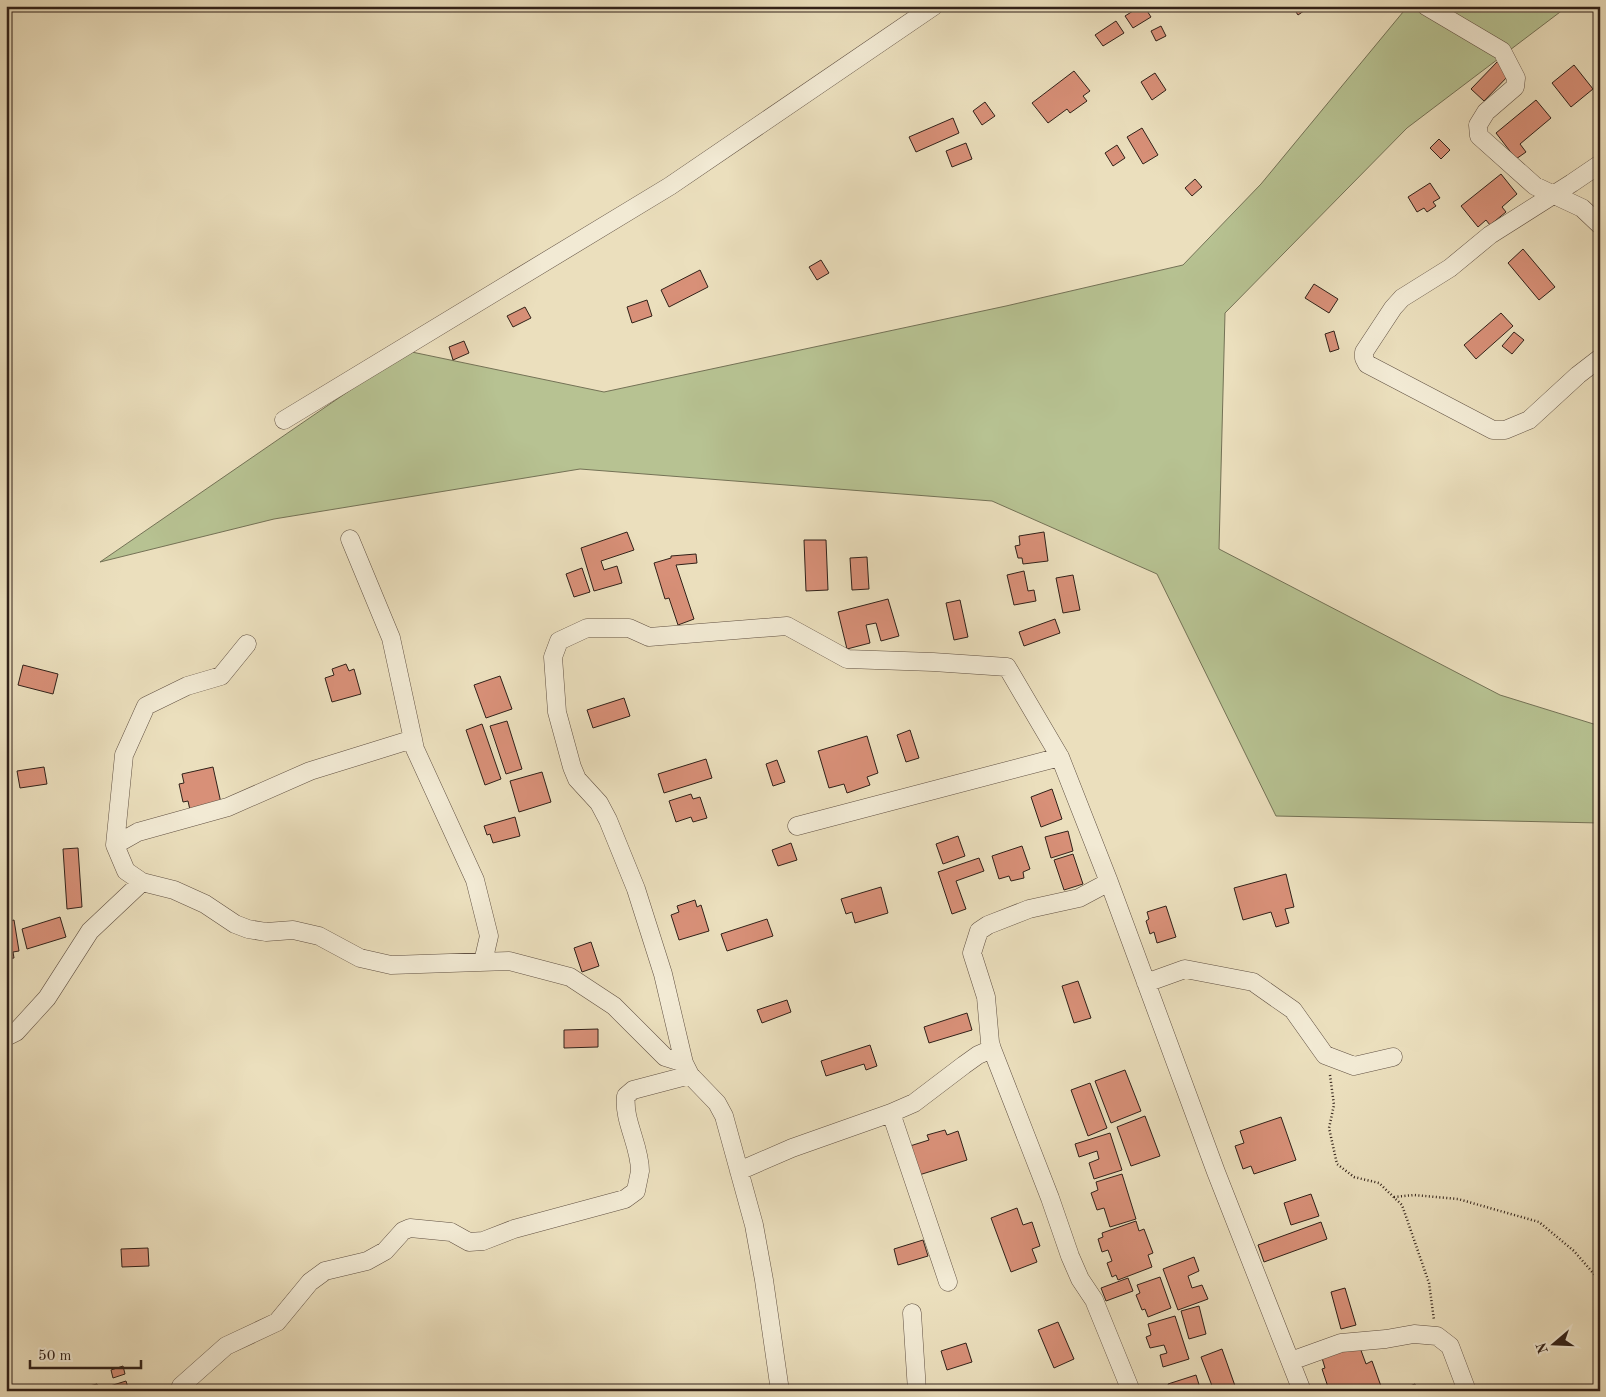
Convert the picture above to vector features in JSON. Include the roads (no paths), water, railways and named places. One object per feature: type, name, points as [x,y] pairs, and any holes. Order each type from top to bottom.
[{"type":"street","points":[[284,420],[670,186],[934,6]]},
{"type":"street","points":[[1426,6],[1502,51],[1516,78],[1514,87],[1486,112],[1478,125],[1479,136],[1535,186],[1582,208],[1600,225]]},
{"type":"street","points":[[1600,164],[1490,235],[1450,268],[1402,298],[1393,308],[1364,352],[1364,358],[1367,364],[1493,430],[1505,430],[1529,420],[1578,375],[1600,358]]},
{"type":"street","points":[[350,539],[391,638],[416,749],[474,880],[490,936],[483,962]]},
{"type":"street","points":[[687,1069],[664,974],[636,889],[608,820],[599,804],[577,779],[572,767],[557,712],[553,658],[559,641],[587,628],[629,628],[649,636],[787,626],[848,660],[933,662],[1007,667],[1060,757],[1109,882],[1216,1172],[1302,1391]]},
{"type":"street","points":[[247,644],[221,676],[187,686],[146,706],[124,755],[115,845],[126,871],[142,882],[174,890],[206,904],[235,924],[248,930],[266,932],[293,930],[319,936],[360,958],[391,965],[509,961],[570,976],[614,1006],[666,1057],[687,1069],[717,1103],[724,1116],[754,1225],[763,1270],[780,1391]]},
{"type":"street","points":[[115,845],[138,832],[228,807],[310,771],[413,739]]},
{"type":"street","points":[[797,826],[1060,757]]},
{"type":"street","points":[[6,1037],[16,1032],[47,998],[90,931],[142,882]]},
{"type":"street","points":[[1109,882],[1079,898],[1029,909],[988,925],[979,931],[972,953],[986,997],[992,1049],[1050,1198],[1070,1256],[1080,1279],[1094,1300],[1131,1391]]},
{"type":"street","points":[[1146,983],[1185,969],[1253,982],[1293,1010],[1325,1054],[1354,1066],[1393,1057]]},
{"type":"street","points":[[738,1171],[792,1148],[914,1104],[978,1055],[992,1049]]},
{"type":"street","points":[[179,1391],[180,1386],[226,1346],[277,1322],[310,1282],[325,1271],[367,1261],[385,1251],[403,1231],[410,1228],[451,1232],[469,1242],[483,1241],[514,1229],[625,1199],[636,1191],[640,1171],[624,1106],[626,1096],[633,1090],[687,1069]]},
{"type":"street","points":[[891,1113],[948,1282]]},
{"type":"street","points":[[912,1313],[918,1391]]},
{"type":"street","points":[[1291,1361],[1342,1343],[1414,1334],[1437,1336],[1450,1346],[1467,1391]]}]
